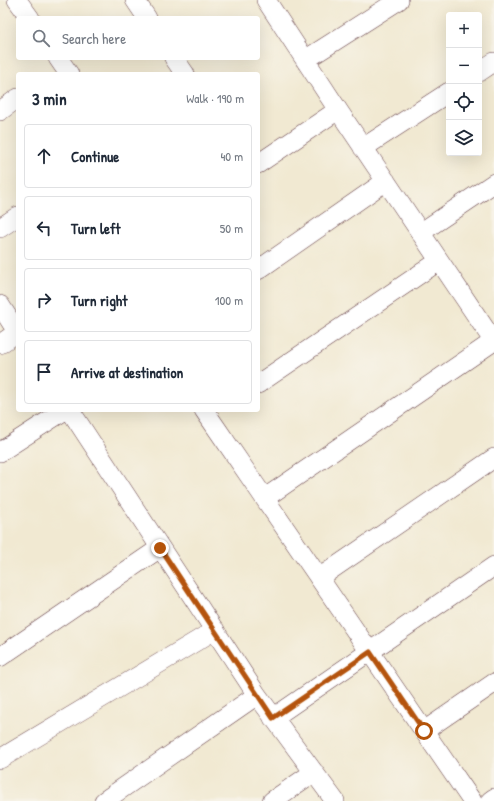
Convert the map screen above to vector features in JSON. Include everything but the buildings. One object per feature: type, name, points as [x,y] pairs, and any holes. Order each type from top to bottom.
[{"type":"street","points":[[17,0],[29,16]]},
{"type":"street","points":[[136,0],[147,16]]},
{"type":"street","points":[[265,498],[494,341],[363,148],[266,0]]},
{"type":"street","points":[[305,60],[399,0]]},
{"type":"street","points":[[175,60],[184,72]]},
{"type":"street","points":[[482,70],[494,62]]},
{"type":"street","points":[[363,148],[446,94]]},
{"type":"street","points":[[0,111],[16,99]]},
{"type":"street","points":[[260,163],[338,110]]},
{"type":"street","points":[[260,269],[386,181]]},
{"type":"street","points":[[420,232],[494,183]]},
{"type":"street","points":[[0,228],[16,217]]},
{"type":"street","points":[[260,383],[439,261]]},
{"type":"street","points":[[0,305],[16,329]]},
{"type":"street","points":[[0,344],[16,333]]},
{"type":"street","points":[[0,452],[62,412]]},
{"type":"street","points":[[71,412],[257,695],[335,801]]},
{"type":"street","points":[[211,412],[265,498],[472,801]]},
{"type":"street","points":[[319,578],[494,458]]},
{"type":"street","points":[[0,657],[160,548]]},
{"type":"street","points":[[273,718],[494,566]]},
{"type":"street","points":[[0,759],[215,630]]},
{"type":"street","points":[[424,731],[494,683]]},
{"type":"street","points":[[104,801],[257,695]]},
{"type":"street","points":[[272,801],[314,772]]},
{"type":"street","points":[[490,801],[494,798]]},
{"type":"route","points":[[160,548],[273,718],[370,652],[424,731]]}]
